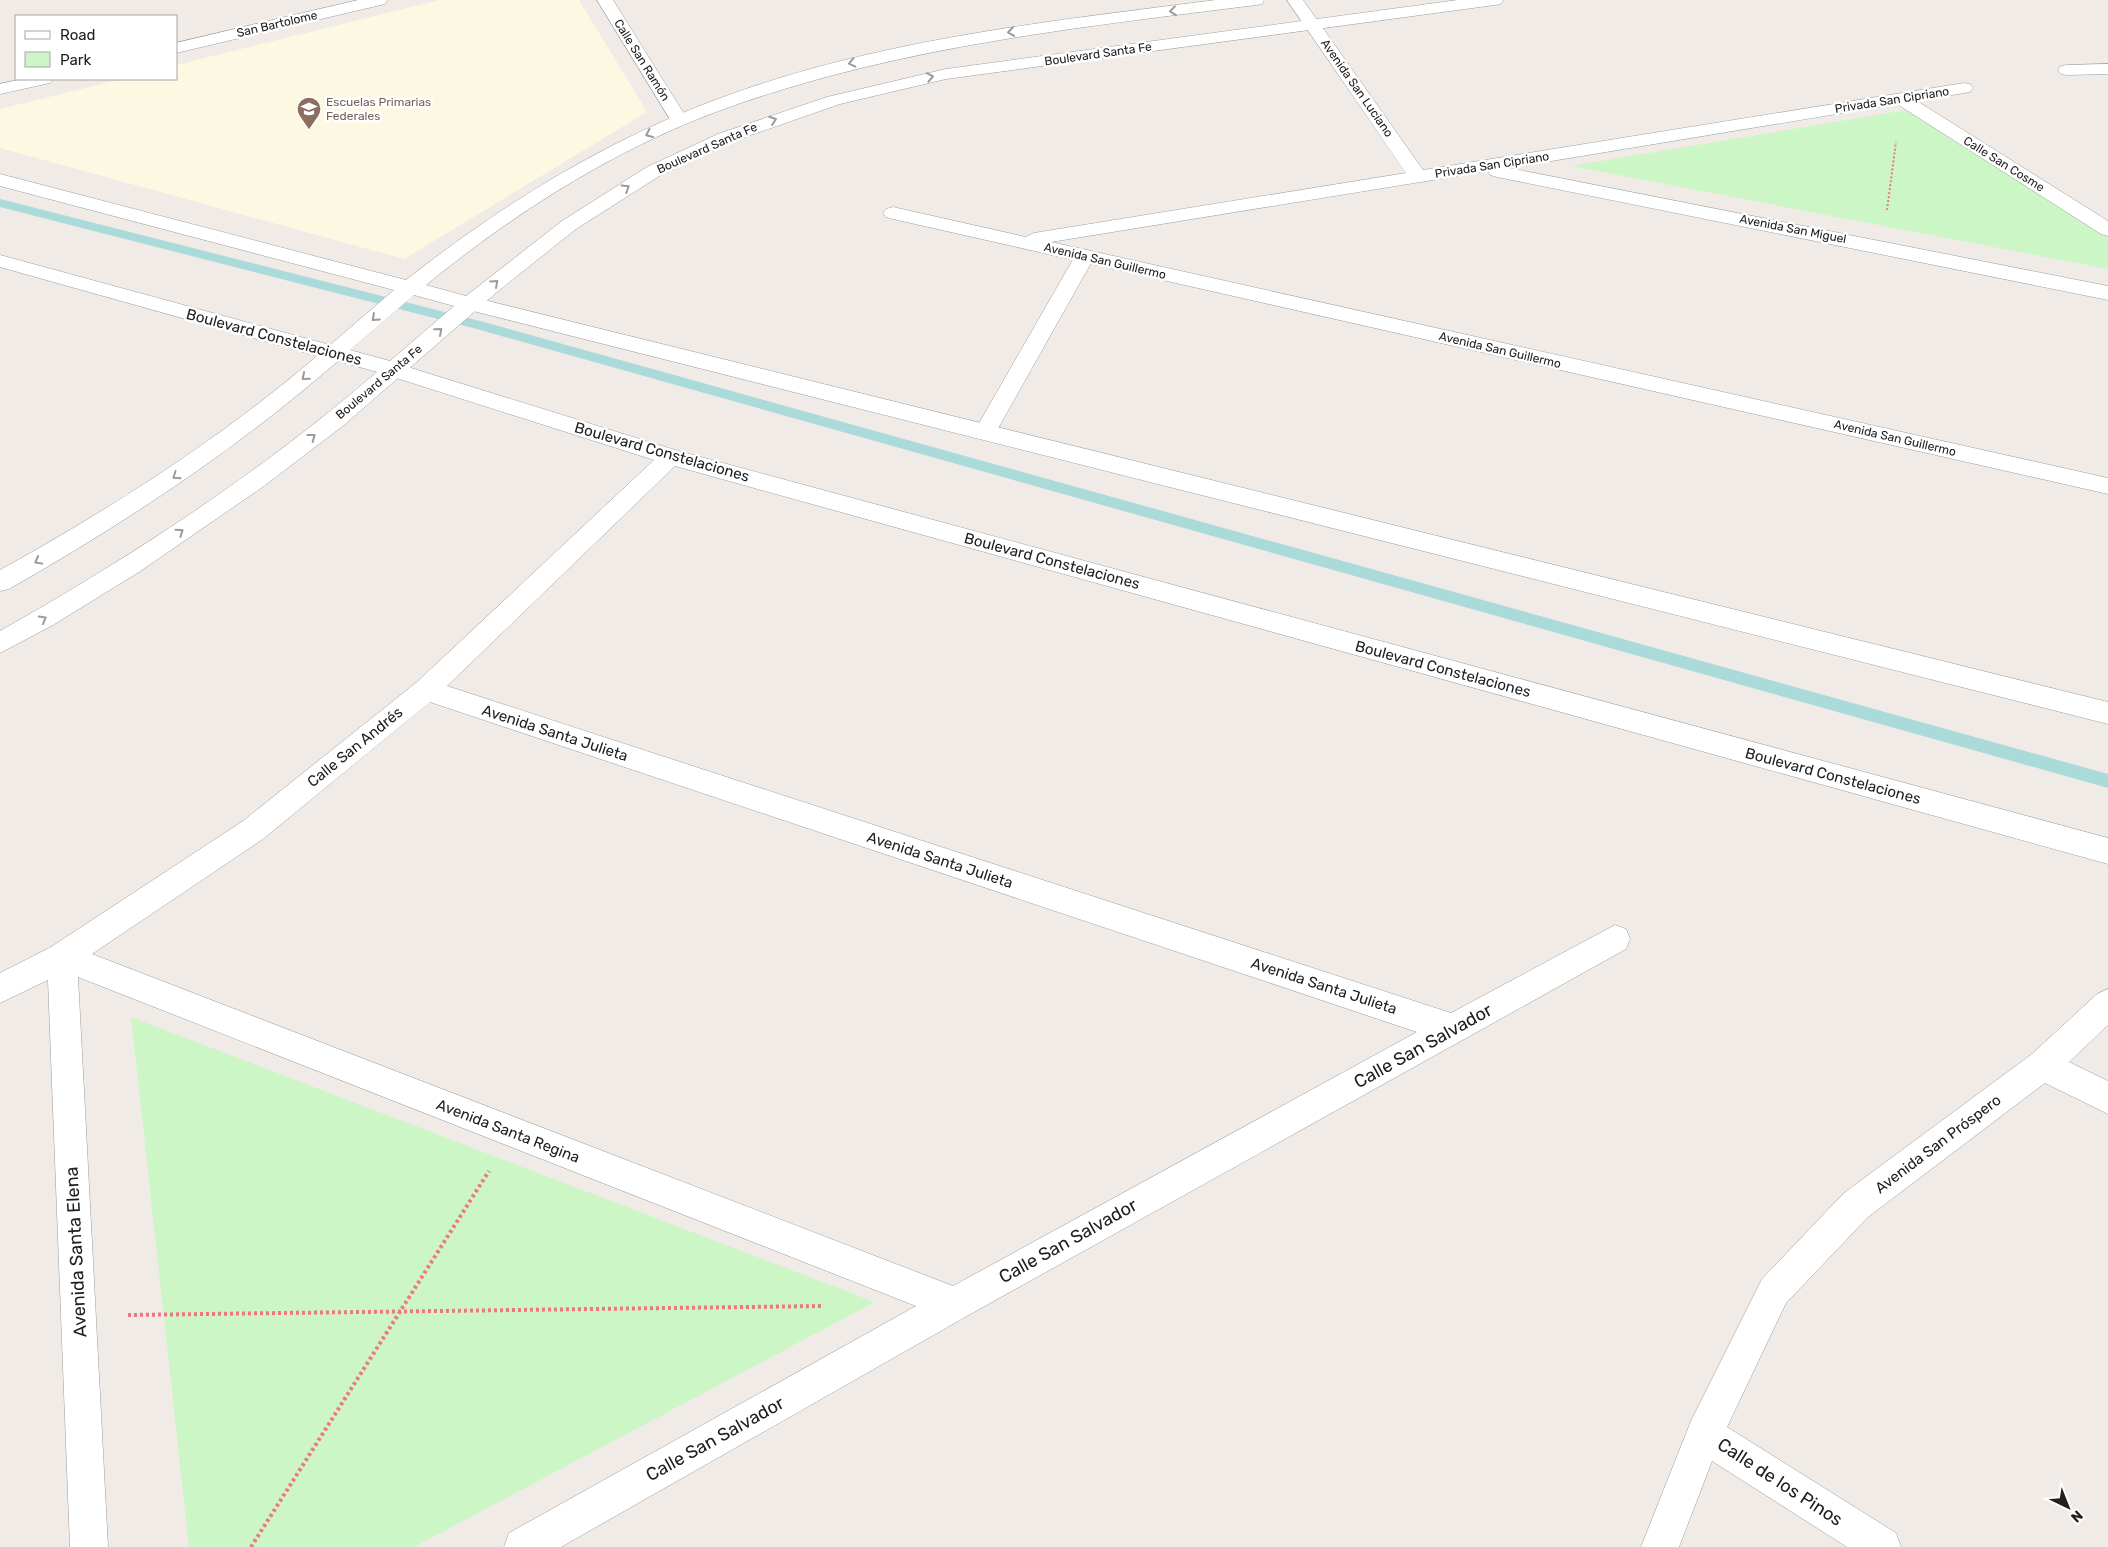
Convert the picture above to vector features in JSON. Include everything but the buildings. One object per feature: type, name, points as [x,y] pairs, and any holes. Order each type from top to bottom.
[{"type":"street","name":"San Bartolome","points":[[178,48],[379,0]]},
{"type":"street","name":"Calle San Ramón","points":[[605,0],[679,120]]},
{"type":"street","points":[[0,582],[94,529],[161,486],[236,432],[356,335],[394,300],[412,288],[469,242],[526,202],[618,148],[679,120],[797,77],[887,55],[976,37],[1256,0]]},
{"type":"street","name":"Avenida San Luciano","points":[[1295,0],[1418,177]]},
{"type":"street","name":"Boulevard Santa Fe","points":[[0,642],[71,602],[229,498],[334,421],[521,260],[566,227],[652,172],[719,141],[785,116],[854,94],[946,74],[1495,0]]},
{"type":"street","points":[[2066,70],[2108,69]]},
{"type":"street","points":[[0,89],[40,80]]},
{"type":"street","name":"Privada San Cipriano","points":[[1020,242],[1964,88]]},
{"type":"street","name":"Calle San Cosme","points":[[1901,99],[2108,230]]},
{"type":"street","name":"Avenida San Miguel","points":[[1479,167],[2108,293]]},
{"type":"street","points":[[0,180],[412,288],[465,309],[985,432],[2108,714]]},
{"type":"street","name":"Avenida San Guillermo","points":[[893,213],[2108,486]]},
{"type":"street","points":[[985,432],[1085,256]]},
{"type":"street","name":"Boulevard Constelaciones","points":[[0,261],[395,370],[672,457],[2108,851]]},
{"type":"street","name":"Calle San Andrés","points":[[0,989],[62,957],[149,902],[252,830],[426,690],[672,457]]},
{"type":"street","name":"Avenida Santa Julieta","points":[[426,690],[1453,1029]]},
{"type":"street","name":"Calle San Salvador","points":[[523,1547],[955,1304],[1615,939]]},
{"type":"street","name":"Avenida Santa Regina","points":[[62,957],[955,1304]]},
{"type":"street","name":"Avenida Santa Elena","points":[[62,957],[89,1547]]},
{"type":"street","name":"Avenida San Próspero","points":[[1660,1547],[1704,1434],[1774,1291],[1856,1205],[2042,1065],[2108,1004]]},
{"type":"street","points":[[2042,1065],[2108,1098]]},
{"type":"street","name":"Calle de los Pinos","points":[[1704,1434],[1882,1547]]},
{"type":"path","points":[[1883,247],[1901,99]]},
{"type":"path","points":[[251,1547],[513,1133]]},
{"type":"path","points":[[79,1316],[826,1306]]},
{"type":"shaded area","name":"Escuelas Primarias Federales","points":[[440,0],[579,0],[647,112],[404,259],[0,148],[0,109],[118,80],[178,80],[178,65]]},
{"type":"green space","points":[[1919,108],[2108,229],[2108,269],[1571,166]]},
{"type":"green space","points":[[131,1017],[875,1302],[414,1547],[189,1547]]},
{"type":"waterway","points":[[0,203],[475,324],[2108,781]]},
{"type":"place","name":"Escuelas Primarias Federales","points":[[309,130]]}]
